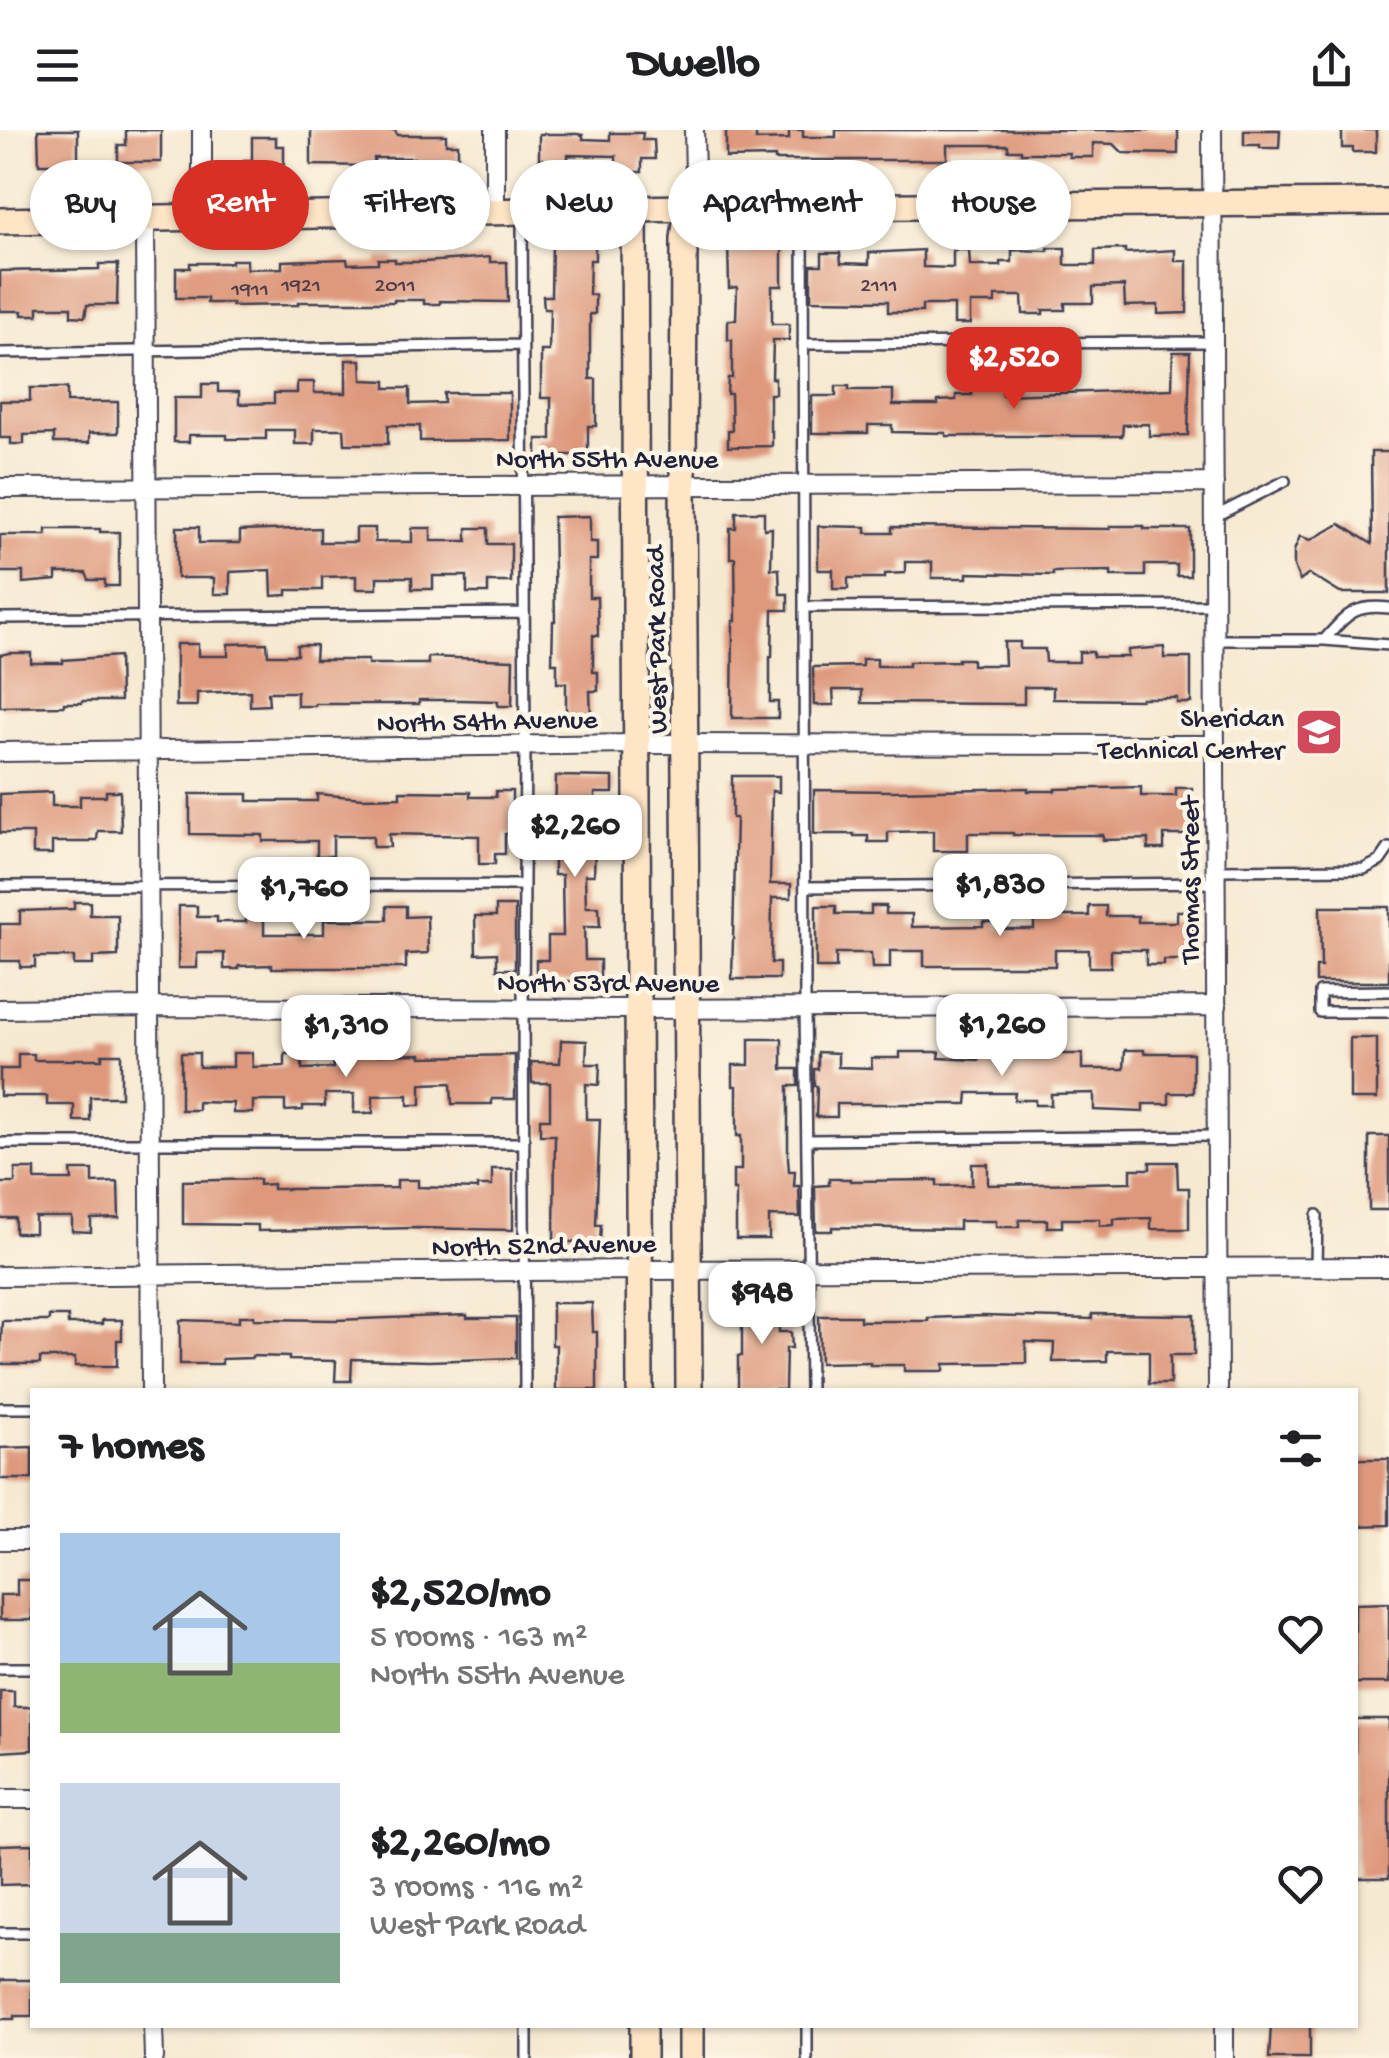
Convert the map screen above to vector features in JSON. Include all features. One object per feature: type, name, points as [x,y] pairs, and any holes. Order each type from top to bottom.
[{"type":"street","points":[[202,130],[202,160]]},
{"type":"street","points":[[494,212],[495,130]]},
{"type":"street","name":"West Park Road","points":[[694,130],[694,160]]},
{"type":"street","name":"Thomas Street","points":[[1212,130],[1218,1388]]},
{"type":"street","points":[[896,207],[1389,202]]},
{"type":"street","points":[[309,215],[510,212]]},
{"type":"street","points":[[0,221],[30,220]]},
{"type":"street","points":[[146,250],[150,1388]]},
{"type":"street","name":"West Park Road","points":[[634,250],[640,1388]]},
{"type":"street","name":"West Park Road","points":[[684,250],[689,1388]]},
{"type":"street","name":"North 55th Avenue","points":[[0,488],[1214,483]]},
{"type":"street","name":"North 54th Avenue","points":[[0,752],[638,744],[1215,745]]},
{"type":"street","name":"North 53rd Avenue","points":[[0,1009],[1217,1006]]},
{"type":"street","name":"North 52nd Avenue","points":[[0,1276],[1389,1266]]},
{"type":"street","points":[[0,1540],[30,1540]]},
{"type":"street","points":[[0,1799],[30,1799]]},
{"type":"street","points":[[153,2028],[154,2058]]},
{"type":"street","points":[[643,2028],[643,2058]]},
{"type":"street","points":[[691,2028],[692,2058]]},
{"type":"street","points":[[1224,2028],[1224,2058]]},
{"type":"lane","points":[[522,250],[525,1388]]},
{"type":"lane","points":[[803,250],[810,1388]]},
{"type":"lane","points":[[803,344],[1213,342]]},
{"type":"lane","points":[[0,353],[522,346]]},
{"type":"lane","points":[[1214,517],[1285,481]]},
{"type":"lane","points":[[804,607],[1214,605]]},
{"type":"lane","points":[[1324,640],[1349,612],[1368,606],[1389,608]]},
{"type":"lane","points":[[0,618],[524,613]]},
{"type":"lane","points":[[1215,640],[1324,640],[1389,645]]},
{"type":"lane","points":[[805,887],[1216,877],[1364,869],[1380,861],[1389,848]]},
{"type":"lane","points":[[0,886],[524,885]]},
{"type":"lane","points":[[1389,991],[1320,992],[1320,1012],[1389,1012]]},
{"type":"lane","points":[[808,1140],[1217,1136]]},
{"type":"lane","points":[[0,1143],[524,1143]]},
{"type":"lane","points":[[1316,1267],[1317,1215]]},
{"type":"lane","points":[[0,1408],[30,1408]]},
{"type":"lane","points":[[0,1668],[30,1668]]},
{"type":"lane","points":[[0,1933],[30,1933]]},
{"type":"lane","points":[[527,2028],[527,2058]]},
{"type":"lane","points":[[807,2028],[807,2058]]},
{"type":"building","points":[[38,130],[78,130],[78,160],[39,160]]},
{"type":"building","points":[[126,130],[161,130],[161,162],[118,160],[118,145],[126,145]]},
{"type":"building","points":[[311,130],[395,130],[397,135],[446,135],[446,144],[458,144],[458,160],[374,158],[311,165]]},
{"type":"building","points":[[726,130],[756,130],[756,140],[789,139],[789,130],[803,130],[803,137],[836,137],[836,130],[1178,130],[1178,154],[1123,153],[1114,144],[1093,143],[1093,157],[1021,153],[1008,150],[1008,145],[947,145],[947,160],[726,158]]},
{"type":"building","points":[[1244,130],[1280,130],[1279,148],[1244,145]]},
{"type":"building","points":[[1342,130],[1376,130],[1376,152],[1342,148]]},
{"type":"building","points":[[610,133],[643,133],[642,140],[654,140],[655,159],[568,155],[568,160],[539,159],[539,134],[577,134],[583,135],[583,139],[610,140]]},
{"type":"building","points":[[252,137],[276,137],[276,146],[284,146],[284,160],[252,160]]},
{"type":"building","points":[[552,250],[595,250],[595,260],[590,260],[589,295],[595,295],[595,314],[590,314],[590,379],[596,379],[596,426],[588,426],[588,455],[537,455],[537,439],[551,439],[551,398],[541,398],[541,351],[549,351],[550,309],[544,309],[543,296],[551,296]]},
{"type":"building","points":[[728,250],[782,250],[782,286],[772,286],[772,324],[789,324],[789,340],[773,340],[772,446],[728,447],[728,431],[732,431],[731,394],[727,394],[728,378],[732,378],[732,340],[728,340],[728,320],[736,320],[737,287],[729,288]]},
{"type":"building","points":[[923,250],[923,267],[953,268],[953,250],[969,250],[970,266],[1012,262],[1012,250],[1065,250],[1065,265],[1095,265],[1095,250],[1175,250],[1175,261],[1187,261],[1187,313],[1158,314],[1158,305],[1125,306],[1124,286],[1093,287],[1093,303],[1065,303],[1065,310],[1043,310],[1043,314],[1023,314],[1022,296],[995,296],[995,303],[970,303],[970,324],[954,324],[954,305],[922,305],[922,312],[888,312],[888,301],[811,300],[811,265],[822,265],[822,253],[840,253],[841,263],[869,264],[869,253]]},
{"type":"building","points":[[490,257],[490,262],[507,262],[508,302],[424,304],[424,300],[394,300],[232,306],[207,303],[207,298],[176,298],[176,268],[190,268],[190,263],[247,260],[247,269],[282,268],[282,261],[347,259],[348,264],[378,263],[378,259],[424,262]]},
{"type":"building","points":[[99,264],[118,264],[117,305],[87,305],[85,317],[71,316],[71,307],[38,307],[38,315],[0,311],[0,271],[99,269]]},
{"type":"building","points":[[1173,352],[1190,352],[1188,435],[1149,436],[1149,424],[1123,425],[1122,436],[946,436],[892,432],[892,425],[868,425],[868,433],[812,433],[812,396],[836,396],[836,386],[849,386],[849,390],[893,390],[893,405],[938,405],[938,401],[956,400],[956,395],[972,395],[972,389],[987,387],[1002,387],[1002,395],[1172,389]]},
{"type":"building","points":[[346,360],[361,360],[362,380],[386,381],[386,388],[410,388],[410,404],[444,403],[444,393],[510,393],[510,440],[420,441],[420,426],[388,425],[388,444],[345,444],[344,429],[314,429],[314,444],[295,444],[295,430],[266,430],[266,439],[189,435],[189,442],[174,442],[174,398],[202,398],[202,384],[218,384],[218,392],[239,392],[239,404],[274,403],[274,393],[297,393],[297,382],[314,382],[314,393],[346,393]]},
{"type":"building","points":[[30,388],[67,388],[67,402],[118,402],[118,433],[89,433],[89,443],[54,443],[54,434],[24,435],[24,444],[11,444],[11,438],[0,438],[0,401],[30,401]]},
{"type":"building","points":[[1371,452],[1389,452],[1389,593],[1340,593],[1309,574],[1300,581],[1294,551],[1300,536],[1310,540],[1340,524],[1372,544]]},
{"type":"building","points":[[736,512],[764,512],[764,529],[772,528],[771,569],[779,569],[780,594],[788,594],[788,610],[773,610],[770,702],[778,702],[778,718],[732,718],[736,621],[735,558],[730,558],[730,528],[736,528]]},
{"type":"building","points":[[590,516],[590,542],[597,542],[597,560],[589,560],[589,597],[597,597],[598,636],[593,635],[593,672],[598,672],[598,691],[590,691],[591,719],[566,719],[566,683],[557,683],[557,663],[552,663],[553,517]]},
{"type":"building","points":[[818,526],[866,527],[866,533],[892,533],[892,527],[1190,529],[1190,576],[1177,576],[1177,565],[1145,565],[1145,576],[1111,576],[1111,571],[1053,575],[967,573],[967,578],[932,578],[932,562],[905,562],[905,573],[885,574],[885,578],[848,578],[848,589],[833,589],[833,570],[818,570]]},
{"type":"building","points":[[177,527],[199,527],[199,543],[240,543],[240,531],[320,528],[320,542],[356,542],[356,528],[375,528],[375,542],[412,542],[412,528],[431,528],[431,541],[467,541],[467,528],[488,528],[488,544],[511,544],[511,582],[488,582],[488,593],[467,593],[467,576],[433,576],[433,589],[412,589],[412,577],[377,577],[377,589],[356,589],[356,576],[322,577],[322,590],[287,590],[287,595],[272,596],[271,570],[230,572],[230,594],[214,594],[214,578],[177,578]]},
{"type":"building","points":[[46,529],[119,532],[119,586],[105,586],[105,580],[89,580],[86,573],[56,573],[56,580],[23,583],[23,572],[0,572],[0,535],[46,535]]},
{"type":"building","points":[[1004,642],[1020,642],[1020,649],[1045,649],[1046,662],[1079,662],[1079,652],[1093,652],[1093,657],[1128,657],[1128,650],[1164,647],[1164,658],[1191,658],[1191,703],[1177,703],[1177,698],[1053,699],[1053,687],[1024,687],[1024,704],[862,703],[862,690],[833,690],[834,705],[814,705],[813,667],[862,666],[862,659],[877,659],[877,666],[958,659],[972,659],[972,665],[1005,665]]},
{"type":"building","points":[[267,643],[268,655],[297,655],[297,645],[316,645],[315,660],[368,660],[368,664],[428,664],[428,657],[513,660],[512,706],[498,706],[498,701],[419,700],[419,704],[297,706],[297,692],[268,692],[269,705],[250,706],[250,691],[197,693],[197,706],[176,706],[176,644],[198,644],[198,656],[228,656],[228,644]]},
{"type":"building","points":[[31,653],[31,663],[119,656],[120,701],[0,707],[0,655]]},
{"type":"building","points":[[556,776],[613,777],[613,793],[595,793],[594,832],[599,832],[599,847],[595,847],[594,875],[585,875],[586,907],[599,907],[600,927],[584,927],[585,960],[600,960],[600,981],[536,981],[536,960],[548,960],[548,936],[563,936],[562,875],[554,875],[554,860],[563,860],[564,823],[555,823]]},
{"type":"building","points":[[732,776],[779,776],[779,792],[772,791],[770,884],[791,884],[791,898],[772,898],[771,963],[779,963],[779,979],[732,979],[736,818],[732,818]]},
{"type":"building","points":[[1141,787],[1141,796],[1176,796],[1176,788],[1192,788],[1191,835],[1164,835],[1164,849],[1148,849],[1148,839],[1103,840],[1103,835],[968,833],[968,851],[933,851],[933,831],[888,832],[888,842],[868,842],[868,836],[854,834],[814,834],[814,790],[1055,791]]},
{"type":"building","points":[[106,791],[120,791],[121,831],[98,831],[97,840],[90,842],[52,842],[52,854],[33,854],[33,833],[0,833],[0,794],[52,792],[52,806],[80,806],[80,796],[106,796]]},
{"type":"building","points":[[400,791],[470,792],[470,797],[496,797],[496,791],[512,791],[512,834],[505,834],[505,854],[495,854],[495,864],[479,864],[479,836],[389,834],[390,847],[373,847],[373,836],[333,836],[333,856],[317,856],[317,841],[263,841],[263,835],[190,834],[190,794],[248,794],[248,801],[317,801],[317,794],[400,797]]},
{"type":"building","points":[[74,902],[90,902],[90,915],[118,915],[118,956],[93,957],[93,965],[74,965],[74,957],[35,957],[35,967],[20,967],[20,961],[0,961],[0,924],[20,924],[20,911],[74,909]]},
{"type":"building","points":[[179,906],[197,906],[197,917],[217,917],[217,922],[246,922],[246,910],[264,910],[264,934],[324,934],[324,920],[387,920],[387,906],[406,906],[406,917],[427,916],[428,953],[406,954],[406,968],[272,965],[224,969],[224,953],[197,953],[197,968],[178,968]]},
{"type":"building","points":[[496,906],[515,906],[515,969],[497,969],[497,953],[476,954],[475,916],[496,916]]},
{"type":"building","points":[[816,906],[836,906],[836,914],[871,914],[871,906],[886,906],[886,914],[912,914],[912,927],[983,926],[983,922],[997,922],[997,929],[1034,929],[1034,906],[1049,906],[1049,916],[1089,916],[1089,906],[1106,906],[1106,916],[1138,916],[1138,922],[1177,922],[1177,911],[1192,911],[1192,960],[1164,960],[1164,965],[1146,965],[1146,950],[1111,950],[1111,967],[1089,967],[1089,950],[1055,950],[1055,966],[924,966],[924,951],[890,951],[890,968],[872,968],[871,953],[836,953],[836,968],[816,968]]},
{"type":"building","points":[[1320,907],[1389,907],[1389,982],[1316,982],[1316,967],[1321,967]]},
{"type":"building","points":[[1350,1038],[1377,1038],[1377,1099],[1350,1099]]},
{"type":"building","points":[[749,1039],[782,1039],[782,1069],[798,1069],[798,1086],[788,1086],[788,1158],[789,1171],[795,1171],[794,1186],[799,1186],[800,1217],[769,1216],[769,1239],[736,1239],[733,1170],[741,1170],[741,1136],[737,1136],[733,1065],[749,1065]]},
{"type":"building","points":[[561,1040],[587,1041],[586,1064],[600,1064],[599,1085],[586,1084],[586,1119],[600,1119],[596,1225],[601,1225],[600,1242],[554,1242],[555,1135],[540,1135],[540,1119],[550,1119],[550,1083],[532,1083],[531,1062],[560,1063]]},
{"type":"building","points":[[1000,1045],[1017,1045],[1018,1054],[1082,1054],[1082,1069],[1124,1069],[1125,1050],[1193,1053],[1193,1093],[1169,1093],[1169,1104],[1143,1104],[1143,1112],[1094,1110],[1094,1093],[1051,1094],[1051,1105],[1035,1105],[1035,1100],[1014,1100],[1015,1093],[968,1093],[967,1104],[837,1104],[837,1117],[816,1117],[814,1069],[818,1069],[818,1052],[838,1053],[838,1067],[872,1068],[871,1058],[900,1058],[900,1052],[940,1052],[939,1058],[979,1060],[979,1052],[1001,1052]]},
{"type":"building","points":[[181,1053],[199,1053],[199,1067],[233,1067],[233,1053],[252,1053],[253,1067],[285,1066],[285,1054],[302,1054],[302,1069],[333,1068],[333,1056],[515,1055],[515,1099],[492,1099],[492,1104],[452,1104],[451,1083],[421,1084],[421,1105],[408,1105],[408,1095],[373,1096],[373,1113],[354,1113],[354,1094],[325,1094],[325,1106],[303,1106],[303,1110],[285,1111],[285,1101],[253,1101],[253,1113],[233,1113],[233,1103],[198,1102],[198,1110],[181,1110]]},
{"type":"building","points":[[18,1054],[34,1054],[34,1060],[74,1060],[121,1054],[121,1097],[90,1097],[90,1121],[74,1121],[74,1105],[47,1105],[47,1096],[0,1096],[0,1069],[18,1069]]},
{"type":"building","points":[[1369,1136],[1389,1136],[1389,1210],[1369,1210]]},
{"type":"building","points":[[1150,1162],[1177,1162],[1178,1188],[1189,1188],[1189,1229],[1151,1229],[1151,1218],[1114,1219],[1114,1225],[1100,1226],[1100,1219],[1062,1219],[1062,1227],[1047,1227],[1047,1220],[1019,1220],[1019,1227],[996,1227],[996,1221],[959,1221],[959,1229],[832,1227],[832,1231],[816,1231],[815,1186],[829,1185],[829,1179],[937,1180],[937,1186],[972,1185],[972,1164],[988,1164],[988,1185],[1131,1182],[1131,1169],[1150,1169]]},
{"type":"building","points":[[15,1169],[35,1169],[35,1180],[72,1180],[71,1170],[93,1170],[93,1183],[118,1182],[119,1218],[91,1219],[91,1232],[72,1231],[72,1217],[35,1217],[35,1233],[15,1233],[15,1218],[0,1218],[0,1183],[15,1183]]},
{"type":"building","points":[[492,1169],[513,1169],[513,1230],[258,1231],[258,1225],[183,1224],[183,1181],[259,1179],[259,1185],[273,1184],[273,1189],[323,1189],[397,1188],[397,1180],[418,1180],[418,1187],[477,1189],[492,1186]]},
{"type":"building","points":[[733,1302],[778,1302],[779,1332],[791,1332],[792,1348],[786,1348],[785,1388],[738,1388],[742,1320],[733,1320]]},
{"type":"building","points":[[552,1303],[592,1303],[593,1332],[597,1332],[597,1388],[556,1388],[556,1345],[552,1345]]},
{"type":"building","points":[[1092,1314],[1194,1315],[1194,1355],[1170,1355],[1170,1384],[1149,1384],[1149,1351],[1107,1351],[1107,1361],[1053,1362],[1054,1343],[1026,1342],[1026,1363],[944,1364],[944,1371],[904,1371],[904,1365],[870,1362],[820,1363],[819,1316],[860,1316],[860,1321],[928,1321],[983,1316],[1092,1319]]},
{"type":"building","points":[[467,1315],[516,1318],[516,1358],[352,1359],[351,1381],[335,1381],[336,1361],[252,1356],[222,1359],[222,1364],[180,1364],[180,1320],[239,1322],[239,1316],[336,1320]]},
{"type":"building","points":[[49,1316],[68,1316],[68,1324],[122,1320],[117,1366],[75,1366],[75,1358],[40,1358],[40,1364],[0,1364],[2,1321],[49,1321]]},
{"type":"building","points":[[30,1447],[30,1479],[0,1479],[0,1448]]},
{"type":"building","points":[[1358,1459],[1389,1459],[1389,1525],[1358,1526]]},
{"type":"building","points":[[17,1580],[30,1580],[30,1620],[0,1620],[0,1595],[17,1595]]},
{"type":"building","points":[[1389,1603],[1389,1683],[1358,1683],[1358,1604]]},
{"type":"building","points":[[0,1691],[14,1691],[14,1707],[30,1707],[30,1750],[0,1752]]},
{"type":"building","points":[[1358,1719],[1389,1719],[1389,1878],[1358,1878]]},
{"type":"building","points":[[30,1844],[30,1884],[0,1885],[0,1845]]},
{"type":"building","points":[[0,1980],[30,1980],[30,2016],[0,2019]]},
{"type":"building","points":[[1271,2028],[1310,2028],[1310,2058],[1269,2058]]},
{"type":"place","name":"Sheridan Technical Center","points":[[1319,732]]}]
